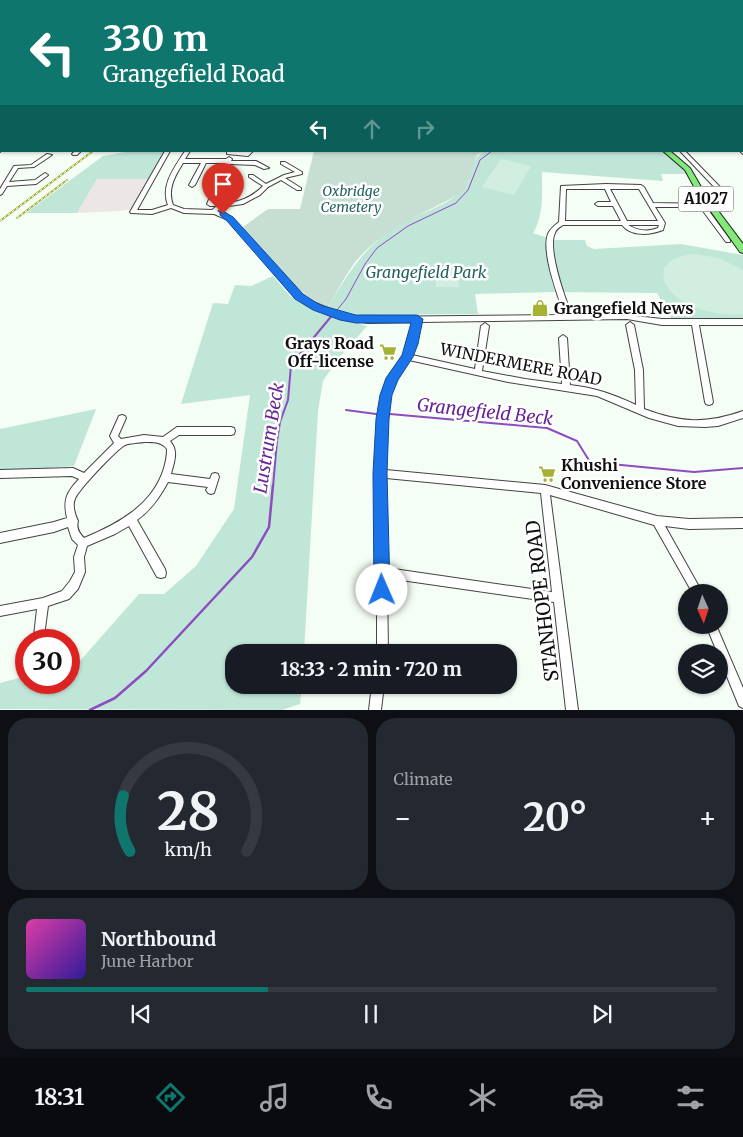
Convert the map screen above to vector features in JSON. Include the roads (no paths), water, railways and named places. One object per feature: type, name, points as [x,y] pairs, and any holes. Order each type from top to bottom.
[{"type":"main road","points":[[334,0],[344,0]]},
{"type":"main road","name":"A1027","points":[[667,152],[688,169],[706,205],[743,250]]},
{"type":"street","points":[[47,0],[52,0]]},
{"type":"street","points":[[167,152],[133,212],[152,212],[171,206]]},
{"type":"street","points":[[187,152],[167,191],[168,201],[171,206],[180,210],[241,203],[281,178],[300,173],[283,163]]},
{"type":"street","points":[[182,161],[205,161],[249,152]]},
{"type":"street","points":[[683,152],[721,191]]},
{"type":"street","points":[[0,193],[16,167],[32,166],[49,155]]},
{"type":"street","points":[[192,185],[209,155]]},
{"type":"street","points":[[229,157],[247,164],[256,163],[266,168]]},
{"type":"street","points":[[211,207],[229,157]]},
{"type":"street","points":[[6,184],[30,185],[45,175]]},
{"type":"street","points":[[251,176],[266,186]]},
{"type":"street","points":[[281,178],[299,188]]},
{"type":"street","points":[[569,316],[555,276],[550,241],[551,234],[562,223],[563,187],[606,186],[641,187],[662,223],[661,229],[646,233],[630,229],[606,186]]},
{"type":"street","points":[[211,207],[218,204]]},
{"type":"street","points":[[598,204],[615,204]]},
{"type":"street","points":[[652,205],[706,205],[728,241]]},
{"type":"street","points":[[211,207],[230,219],[299,296],[316,307],[343,317],[368,320],[569,316],[627,317],[662,322],[743,322]]},
{"type":"street","points":[[562,223],[625,223]]},
{"type":"street","points":[[382,644],[381,430],[386,395],[392,378],[407,357],[412,344],[417,319]]},
{"type":"street","points":[[695,322],[709,402]]},
{"type":"street","points":[[630,325],[639,370],[640,411]]},
{"type":"street","points":[[478,373],[485,326]]},
{"type":"street","points":[[563,338],[566,388]]},
{"type":"street","name":"WINDERMERE ROAD","points":[[407,357],[478,373],[593,391],[612,397],[640,411],[669,420],[705,424],[723,422],[743,414]]},
{"type":"street","points":[[118,444],[114,436],[122,418]]},
{"type":"street","points":[[83,543],[75,536],[70,498],[76,488],[118,444],[134,440],[163,440],[177,431],[227,432]]},
{"type":"street","points":[[0,611],[43,603],[65,595],[74,585],[80,572],[79,553],[83,543],[115,529],[152,502],[167,478],[172,450],[163,440]]},
{"type":"street","points":[[0,474],[73,472],[86,478]]},
{"type":"street","points":[[380,473],[546,489],[657,520],[689,524],[743,523]]},
{"type":"street","points":[[167,478],[213,484]]},
{"type":"street","name":"STANHOPE ROAD","points":[[546,489],[572,710]]},
{"type":"street","points":[[131,519],[161,573]]},
{"type":"street","points":[[657,520],[693,584]]},
{"type":"street","points":[[0,538],[72,521]]},
{"type":"street","points":[[382,572],[559,598]]},
{"type":"street","points":[[40,629],[43,603]]},
{"type":"street","points":[[715,634],[743,702]]},
{"type":"street","points":[[375,710],[377,694]]},
{"type":"waterway","name":"Lustrum Beck","points":[[333,315],[346,299],[365,264],[377,248],[408,226],[456,203],[468,190],[480,160],[491,152]]},
{"type":"waterway","name":"Lustrum Beck","points":[[273,487],[277,441],[280,422],[288,400],[291,365],[334,313]]},
{"type":"waterway","name":"Grangefield Beck","points":[[346,410],[376,414]]},
{"type":"waterway","name":"Grangefield Beck","points":[[390,414],[547,428],[577,441],[590,462],[694,472],[743,468]]},
{"type":"waterway","name":"Lustrum Beck","points":[[90,710],[115,698],[146,671],[252,557],[269,527],[273,485]]},
{"type":"railway","points":[[0,221],[92,152]]},
{"type":"railway","points":[[17,218],[67,180]]},
{"type":"place","name":"Grangefield News","points":[[540,308]]},
{"type":"place","name":"Grays Road Off-license","points":[[388,352]]},
{"type":"place","name":"Khushi Convenience Store","points":[[547,474]]},
{"type":"park label","name":"Oxbridge Cemetery","points":[[351,200]]},
{"type":"park label","name":"Grangefield Park","points":[[426,272]]}]
